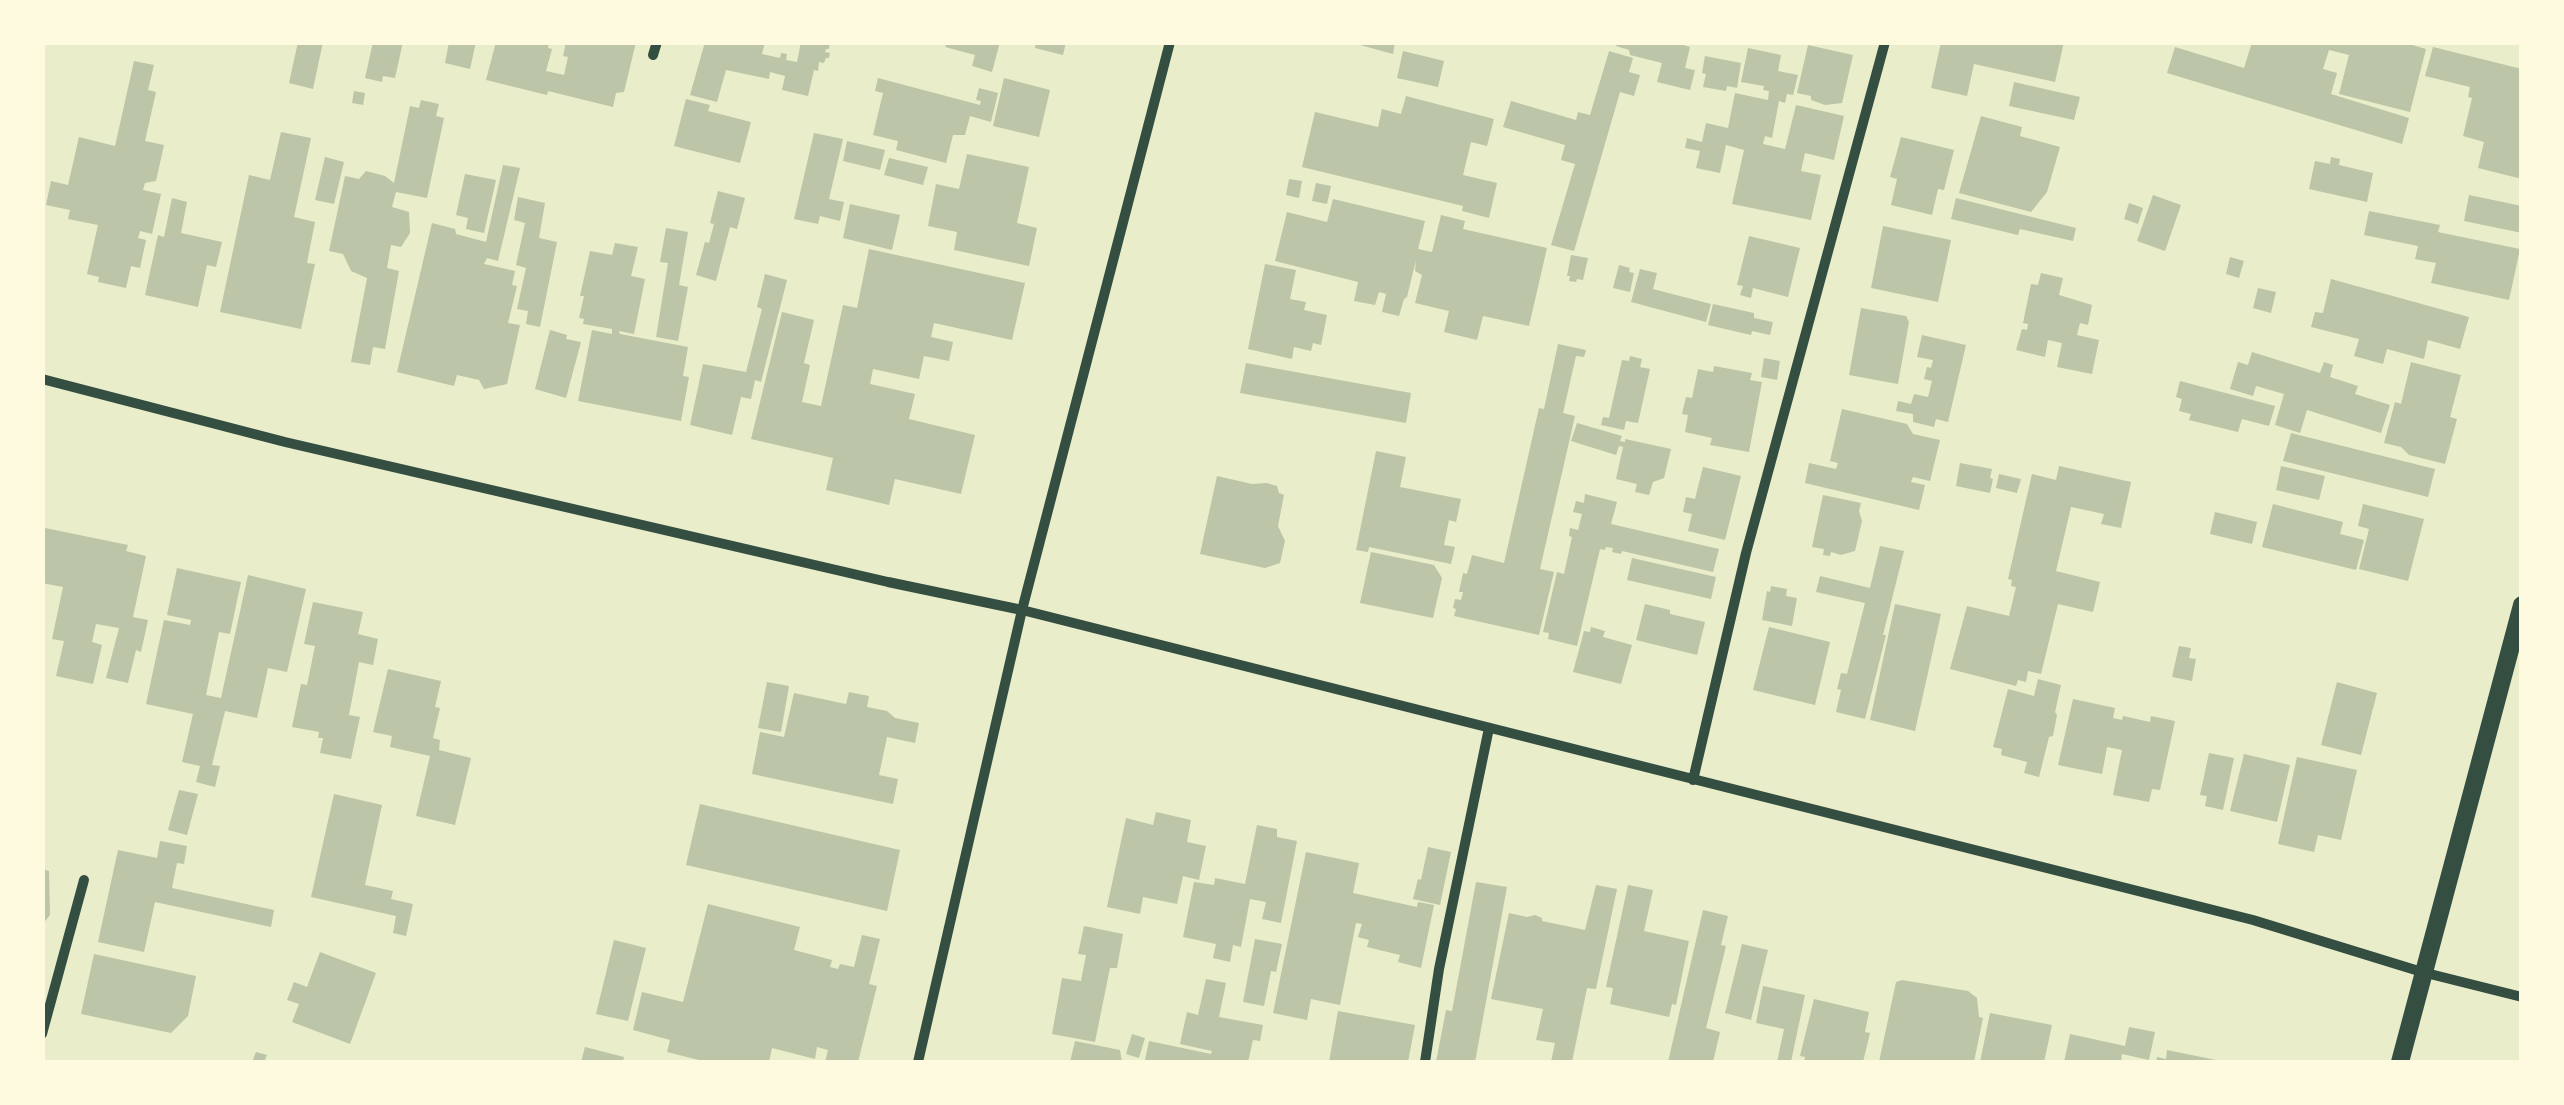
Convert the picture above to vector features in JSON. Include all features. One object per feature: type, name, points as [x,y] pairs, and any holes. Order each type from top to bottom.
[{"type":"street","points":[[918,1062],[1022,610],[1170,42]]},
{"type":"street","points":[[1693,780],[1746,553],[1885,42]]},
{"type":"street","points":[[42,379],[284,442],[1022,610],[2253,920],[2422,972],[2522,997]]},
{"type":"street","points":[[2400,1062],[2522,604]]},
{"type":"street","points":[[1425,1062],[1439,969],[1488,728]]},
{"type":"street","points":[[42,1034],[84,880]]},
{"type":"building","points":[[298,42],[323,42],[313,89],[289,83]]},
{"type":"building","points":[[373,42],[403,42],[395,78],[383,76],[382,82],[365,78]]},
{"type":"building","points":[[449,42],[476,42],[470,69],[445,63]]},
{"type":"building","points":[[496,42],[549,42],[548,48],[552,49],[546,71],[564,75],[566,42],[636,42],[624,92],[616,93],[613,107],[486,80]]},
{"type":"building","points":[[705,42],[765,42],[762,54],[780,58],[781,53],[787,54],[786,60],[797,62],[801,42],[830,42],[825,52],[830,53],[824,63],[819,62],[818,71],[814,70],[808,96],[782,90],[785,76],[770,72],[769,79],[726,70],[717,102],[690,95]]},
{"type":"building","points":[[947,42],[1000,42],[992,72],[972,66],[975,55],[945,47]]},
{"type":"building","points":[[1036,42],[1066,42],[1063,55],[1035,48]]},
{"type":"building","points":[[1349,42],[1395,42],[1393,54]]},
{"type":"building","points":[[1617,42],[1673,42],[1690,47],[1685,68],[1695,70],[1690,90],[1657,82],[1662,63],[1630,55],[1629,50],[1616,46]]},
{"type":"building","points":[[1941,42],[2064,42],[2055,82],[1974,64],[1967,96],[1931,88]]},
{"type":"building","points":[[2252,42],[2402,42],[2426,49],[2410,112],[2339,94],[2349,55],[2329,50],[2323,69],[2337,73],[2331,94],[2409,118],[2402,144],[2167,73],[2175,47],[2244,68]]},
{"type":"building","points":[[1808,45],[1853,55],[1842,103],[1825,105],[1797,93]]},
{"type":"building","points":[[2433,47],[2522,69],[2522,179],[2478,168],[2484,142],[2463,136],[2472,98],[2468,97],[2470,87],[2425,76]]},
{"type":"building","points":[[1748,48],[1781,55],[1778,71],[1798,75],[1793,95],[1787,94],[1785,103],[1779,101],[1772,138],[1765,136],[1763,144],[1785,149],[1796,105],[1844,116],[1834,160],[1805,153],[1801,171],[1821,175],[1811,220],[1732,204],[1744,150],[1726,145],[1720,173],[1696,168],[1700,151],[1685,148],[1687,138],[1702,142],[1706,123],[1728,128],[1735,93],[1768,100],[1769,91],[1763,90],[1764,86],[1741,82]]},
{"type":"building","points":[[1403,51],[1444,61],[1438,87],[1397,78]]},
{"type":"building","points":[[1609,51],[1633,58],[1629,72],[1640,75],[1634,96],[1620,92],[1574,251],[1551,245],[1575,164],[1561,160],[1565,145],[1503,127],[1511,101],[1576,120],[1578,112],[1590,115]]},
{"type":"building","points":[[1705,56],[1741,63],[1737,88],[1727,86],[1726,91],[1703,87]]},
{"type":"building","points":[[134,61],[154,65],[148,90],[156,92],[145,141],[164,145],[156,181],[145,183],[143,190],[161,194],[152,234],[140,231],[138,238],[146,240],[140,268],[131,266],[126,288],[98,282],[99,277],[87,274],[98,225],[68,219],[70,210],[46,205],[51,181],[68,185],[79,137],[115,146]]},
{"type":"building","points":[[878,78],[980,105],[981,101],[976,100],[979,88],[998,93],[991,122],[970,116],[965,135],[953,135],[946,163],[896,150],[898,141],[873,135],[883,93],[875,91]]},
{"type":"building","points":[[1004,78],[1050,90],[1039,137],[993,126]]},
{"type":"building","points":[[2014,82],[2080,97],[2074,120],[2009,106]]},
{"type":"building","points":[[354,91],[365,93],[363,105],[352,103]]},
{"type":"building","points":[[1406,96],[1494,119],[1487,146],[1471,142],[1463,175],[1497,183],[1489,218],[1462,211],[1463,206],[1302,167],[1315,112],[1378,127],[1382,109],[1401,114]]},
{"type":"building","points":[[686,99],[710,105],[708,111],[751,122],[740,163],[674,146]]},
{"type":"building","points":[[421,100],[439,104],[436,116],[444,118],[427,198],[396,192],[392,207],[409,212],[410,233],[401,247],[391,245],[387,268],[399,271],[385,349],[373,347],[370,365],[351,362],[367,278],[351,271],[343,254],[329,251],[345,176],[359,179],[366,171],[394,183],[410,106],[419,108]]},
{"type":"building","points":[[1981,116],[2022,127],[2020,136],[2060,147],[2047,192],[2031,212],[1959,193]]},
{"type":"building","points":[[281,132],[311,138],[294,217],[315,222],[307,263],[315,264],[301,329],[220,312],[249,175],[270,180]]},
{"type":"building","points":[[814,133],[843,139],[829,199],[844,202],[840,221],[820,216],[818,224],[794,219]]},
{"type":"building","points":[[1901,137],[1954,150],[1944,190],[1938,189],[1932,215],[1891,205],[1897,179],[1890,177]]},
{"type":"building","points":[[847,141],[885,150],[880,170],[843,161]]},
{"type":"building","points":[[967,154],[1029,167],[1017,223],[1037,228],[1029,266],[954,250],[957,232],[928,226],[936,184],[959,189]]},
{"type":"building","points":[[325,157],[344,162],[334,204],[315,200]]},
{"type":"building","points":[[2331,157],[2340,159],[2339,165],[2373,173],[2367,202],[2309,189],[2315,161],[2330,164]]},
{"type":"building","points":[[889,158],[928,167],[923,185],[884,175]]},
{"type":"building","points":[[503,165],[520,168],[498,261],[487,258],[484,264],[515,271],[512,285],[517,286],[508,323],[520,325],[507,384],[484,389],[479,380],[457,375],[454,386],[397,372],[432,223],[486,242]]},
{"type":"building","points":[[465,174],[496,180],[484,233],[466,229],[468,218],[456,215]]},
{"type":"building","points":[[1289,179],[1302,181],[1299,198],[1286,195]]},
{"type":"building","points":[[1316,183],[1331,186],[1327,204],[1312,201]]},
{"type":"building","points":[[718,191],[745,198],[737,229],[730,227],[716,281],[696,275],[714,224],[710,223]]},
{"type":"building","points":[[2153,195],[2181,205],[2165,251],[2137,241]]},
{"type":"building","points":[[2469,195],[2522,206],[2522,233],[2464,221]]},
{"type":"building","points":[[518,197],[545,203],[539,238],[557,242],[540,327],[526,324],[528,311],[517,309],[526,268],[516,265],[525,223],[514,220]]},
{"type":"building","points":[[172,198],[187,202],[181,233],[222,242],[216,267],[207,265],[198,307],[145,295],[158,235],[164,237]]},
{"type":"building","points":[[1956,198],[2076,228],[2073,241],[2020,229],[2018,235],[1951,219]]},
{"type":"building","points":[[1333,199],[1425,221],[1418,249],[1432,252],[1441,215],[1465,221],[1463,229],[1547,248],[1529,326],[1483,316],[1477,340],[1444,332],[1449,311],[1415,303],[1422,275],[1415,271],[1416,260],[1399,316],[1382,312],[1386,294],[1379,292],[1375,305],[1354,301],[1358,282],[1275,261],[1287,212],[1327,222]]},
{"type":"building","points":[[2129,203],[2143,208],[2138,224],[2124,219]]},
{"type":"building","points":[[850,204],[900,215],[892,250],[843,238]]},
{"type":"building","points":[[2369,211],[2440,225],[2438,232],[2520,249],[2509,300],[2431,283],[2436,263],[2415,259],[2418,246],[2364,235]]},
{"type":"building","points":[[1883,226],[1951,240],[1938,302],[1871,288]]},
{"type":"building","points":[[666,228],[688,232],[679,285],[688,287],[678,341],[656,337],[668,263],[660,262]]},
{"type":"building","points":[[1749,236],[1800,248],[1788,297],[1753,288],[1751,298],[1740,295],[1743,286],[1737,285]]},
{"type":"building","points":[[615,243],[638,247],[631,276],[645,279],[634,334],[619,331],[620,334],[688,347],[683,376],[689,377],[681,421],[578,401],[592,330],[612,334],[612,329],[583,324],[584,319],[579,318],[590,251],[612,255]]},
{"type":"building","points":[[869,249],[1025,283],[1012,340],[934,323],[931,337],[953,342],[949,361],[924,356],[919,379],[873,369],[870,384],[915,394],[909,419],[975,435],[961,494],[895,479],[889,505],[826,490],[833,458],[751,439],[782,312],[814,320],[804,363],[810,365],[802,402],[821,406],[843,305],[857,308]]},
{"type":"building","points":[[1571,255],[1588,258],[1583,280],[1569,281]]},
{"type":"building","points":[[2230,257],[2244,261],[2239,278],[2226,274]]},
{"type":"building","points":[[1265,264],[1296,270],[1290,299],[1306,302],[1304,310],[1327,315],[1321,345],[1313,343],[1311,351],[1294,347],[1292,359],[1248,349]]},
{"type":"building","points":[[1619,265],[1634,273],[1630,292],[1613,288]]},
{"type":"building","points":[[1640,269],[1657,273],[1653,289],[1711,304],[1706,322],[1631,302]]},
{"type":"building","points":[[2041,273],[2063,278],[2059,295],[2092,305],[2088,325],[2080,323],[2077,335],[2099,340],[2092,374],[2057,367],[2062,343],[2048,340],[2045,357],[2016,350],[2022,329],[2027,330],[2028,324],[2023,323],[2031,284],[2038,285]]},
{"type":"building","points":[[765,274],[787,280],[761,382],[755,380],[751,399],[741,397],[732,435],[690,425],[703,364],[746,372],[762,309],[757,307]]},
{"type":"building","points":[[2331,279],[2469,317],[2460,349],[2428,340],[2424,359],[2387,349],[2383,364],[2354,356],[2359,339],[2311,327],[2315,312],[2323,313]]},
{"type":"building","points":[[2258,288],[2276,292],[2271,313],[2253,308]]},
{"type":"building","points":[[1713,304],[1754,313],[1754,318],[1773,322],[1770,335],[1752,331],[1751,335],[1708,325]]},
{"type":"building","points":[[1861,308],[1906,316],[1909,322],[1898,384],[1849,375]]},
{"type":"building","points":[[550,330],[581,342],[566,398],[535,389]]},
{"type":"building","points":[[1922,335],[1966,345],[1948,422],[1936,419],[1934,427],[1913,422],[1913,414],[1896,411],[1898,401],[1911,404],[1914,394],[1928,397],[1932,381],[1924,379],[1933,360],[1917,357]]},
{"type":"building","points":[[1558,344],[1586,350],[1584,357],[1576,356],[1563,413],[1575,416],[1540,569],[1554,572],[1539,635],[1454,616],[1453,608],[1455,599],[1461,600],[1463,573],[1467,574],[1472,555],[1504,563],[1539,408],[1544,409]]},
{"type":"building","points":[[2252,352],[2320,373],[2324,362],[2333,365],[2330,377],[2358,386],[2355,394],[2390,405],[2381,433],[2307,410],[2300,433],[2275,425],[2284,394],[2256,386],[2253,396],[2230,389],[2238,362],[2248,365]]},
{"type":"building","points":[[1630,356],[1642,359],[1640,367],[1650,369],[1638,423],[1626,421],[1624,430],[1601,425],[1603,417],[1609,418],[1622,360],[1629,361]]},
{"type":"building","points":[[1764,358],[1780,361],[1777,380],[1761,377]]},
{"type":"building","points":[[2411,362],[2461,375],[2450,417],[2457,419],[2445,464],[2409,455],[2401,447],[2384,443],[2395,402],[2401,404]]},
{"type":"building","points":[[1246,363],[1411,393],[1406,423],[1240,393]]},
{"type":"building","points":[[1714,366],[1752,373],[1750,380],[1762,382],[1749,452],[1710,445],[1712,438],[1685,432],[1688,415],[1682,414],[1686,397],[1692,398],[1698,369],[1713,372]]},
{"type":"building","points":[[2180,381],[2275,406],[2269,426],[2242,419],[2238,432],[2189,420],[2191,414],[2179,411],[2182,399],[2176,397]]},
{"type":"building","points":[[1842,409],[1907,424],[1913,434],[1940,440],[1930,481],[1913,477],[1911,482],[1925,485],[1919,510],[1805,483],[1809,463],[1836,469],[1838,463],[1830,461]]},
{"type":"building","points":[[1577,423],[1622,436],[1620,441],[1671,449],[1664,478],[1653,482],[1649,495],[1635,492],[1637,484],[1616,479],[1623,447],[1619,446],[1616,455],[1571,441]]},
{"type":"building","points":[[2291,433],[2435,469],[2428,497],[2283,461]]},
{"type":"building","points":[[1376,451],[1406,457],[1400,487],[1461,499],[1456,522],[1449,520],[1444,545],[1455,547],[1451,564],[1369,547],[1368,552],[1356,550]]},
{"type":"building","points":[[1960,463],[1992,469],[1990,493],[1956,486]]},
{"type":"building","points":[[2059,466],[2131,482],[2121,528],[2101,524],[2104,514],[2071,507],[2056,571],[2100,582],[2093,612],[2058,604],[2041,674],[2028,671],[2026,682],[2018,680],[2016,686],[1950,669],[1967,606],[2009,616],[2016,587],[2008,579],[2032,474],[2056,480]]},
{"type":"building","points":[[2281,466],[2325,476],[2319,500],[2276,490]]},
{"type":"building","points":[[1703,467],[1741,476],[1725,540],[1688,531],[1692,514],[1683,512],[1686,497],[1695,499]]},
{"type":"building","points":[[1999,474],[2021,479],[2017,493],[1996,488]]},
{"type":"building","points":[[1217,476],[1277,486],[1284,495],[1278,526],[1285,541],[1280,563],[1265,568],[1200,554]]},
{"type":"building","points":[[1585,494],[1617,502],[1611,524],[1719,549],[1713,572],[1612,552],[1613,548],[1600,549],[1577,646],[1548,639],[1549,633],[1543,632],[1557,572],[1564,574],[1572,537],[1570,528],[1578,530],[1582,514],[1573,512],[1576,501],[1584,503]]},
{"type":"building","points":[[1823,495],[1861,503],[1862,521],[1855,551],[1841,555],[1831,552],[1830,556],[1823,555],[1824,549],[1812,547]]},
{"type":"building","points":[[2273,504],[2343,522],[2340,534],[2364,540],[2356,570],[2262,547]]},
{"type":"building","points":[[2363,504],[2424,519],[2408,581],[2359,569],[2369,529],[2358,526]]},
{"type":"building","points":[[2215,512],[2257,522],[2252,544],[2210,534]]},
{"type":"building","points":[[45,528],[128,545],[126,551],[146,556],[133,617],[148,620],[141,652],[136,650],[128,683],[106,678],[119,628],[96,624],[92,642],[102,645],[93,684],[56,676],[64,641],[52,639],[63,587],[42,583]]},
{"type":"building","points":[[1880,546],[1904,551],[1865,719],[1836,712],[1841,673],[1847,674],[1865,603],[1816,592],[1820,576],[1870,588]]},
{"type":"building","points":[[1371,552],[1434,565],[1442,578],[1433,618],[1360,603]]},
{"type":"building","points":[[1632,558],[1716,577],[1711,599],[1627,580]]},
{"type":"building","points":[[177,568],[241,582],[230,634],[219,632],[206,695],[221,698],[248,575],[306,589],[287,672],[268,668],[257,718],[225,711],[212,765],[220,766],[215,787],[196,782],[200,766],[182,762],[193,714],[146,704],[164,620],[190,625],[191,620],[167,615]]},
{"type":"building","points":[[1771,586],[1787,589],[1786,596],[1797,598],[1792,626],[1762,620]]},
{"type":"building","points":[[313,602],[363,612],[358,634],[378,639],[373,665],[359,662],[349,715],[360,717],[351,759],[320,753],[323,738],[318,738],[319,732],[292,727],[301,684],[307,685],[315,646],[304,644]]},
{"type":"building","points":[[1645,604],[1705,622],[1697,655],[1636,640]]},
{"type":"building","points":[[1895,604],[1941,614],[1915,731],[1870,720]]},
{"type":"building","points":[[1591,627],[1605,631],[1603,637],[1632,645],[1621,684],[1573,672],[1584,631],[1590,632]]},
{"type":"building","points":[[1769,627],[1830,642],[1815,705],[1753,690]]},
{"type":"building","points":[[2179,646],[2191,648],[2189,658],[2196,659],[2192,681],[2172,677]]},
{"type":"building","points":[[388,669],[441,681],[433,738],[440,740],[439,750],[471,758],[455,825],[416,816],[430,756],[390,747],[392,736],[373,732]]},
{"type":"building","points":[[2038,679],[2061,685],[2053,736],[2049,737],[2039,777],[2024,773],[2027,762],[2001,755],[2002,749],[1993,747],[2008,689],[2034,696]]},
{"type":"building","points":[[767,682],[789,686],[781,732],[758,728]]},
{"type":"building","points":[[2337,682],[2377,693],[2361,755],[2321,745]]},
{"type":"building","points":[[849,692],[869,696],[867,707],[919,723],[915,743],[887,737],[879,775],[898,779],[893,804],[752,774],[760,732],[784,737],[794,693],[846,704]]},
{"type":"building","points":[[2073,699],[2115,708],[2113,718],[2122,720],[2123,716],[2150,722],[2151,716],[2175,721],[2160,790],[2152,789],[2149,802],[2113,795],[2122,750],[2107,747],[2102,774],[2058,765]]},
{"type":"building","points":[[2209,753],[2234,758],[2223,810],[2205,806],[2207,796],[2200,795]]},
{"type":"building","points":[[2244,754],[2290,765],[2277,822],[2230,811]]},
{"type":"building","points":[[2297,757],[2357,770],[2341,840],[2318,835],[2314,852],[2278,844]]},
{"type":"building","points":[[179,790],[198,794],[187,835],[168,830]]},
{"type":"building","points":[[334,794],[382,805],[365,885],[393,891],[391,899],[413,904],[406,936],[393,933],[396,916],[311,897]]},
{"type":"building","points":[[700,804],[900,850],[887,911],[686,865]]},
{"type":"building","points":[[1156,812],[1191,820],[1187,842],[1206,846],[1199,880],[1183,876],[1177,904],[1143,897],[1140,914],[1107,907],[1126,818],[1153,825]]},
{"type":"building","points":[[1257,825],[1277,829],[1277,837],[1297,841],[1281,923],[1262,919],[1266,902],[1250,899],[1241,947],[1233,945],[1230,962],[1213,958],[1216,944],[1183,937],[1194,882],[1214,885],[1215,878],[1245,884]]},
{"type":"building","points":[[160,841],[187,846],[184,864],[177,863],[172,888],[274,910],[271,927],[155,902],[144,952],[98,942],[118,850],[157,858]]},
{"type":"building","points":[[1428,847],[1451,852],[1440,905],[1413,899]]},
{"type":"building","points":[[1306,852],[1359,863],[1353,893],[1417,907],[1418,902],[1434,905],[1421,968],[1398,962],[1400,955],[1367,947],[1369,940],[1358,937],[1362,924],[1356,923],[1340,1005],[1311,999],[1307,1020],[1273,1013]]},
{"type":"building","points":[[42,869],[49,871],[50,915],[42,925]]},
{"type":"building","points":[[1476,882],[1507,887],[1475,1062],[1436,1062],[1446,1010],[1452,1011]]},
{"type":"building","points":[[1596,885],[1617,889],[1596,989],[1587,988],[1572,1062],[1551,1062],[1555,1043],[1536,1040],[1543,1009],[1491,999],[1509,913],[1535,915],[1542,921],[1585,930]]},
{"type":"building","points":[[1628,885],[1653,890],[1644,931],[1689,941],[1676,1005],[1672,1004],[1669,1017],[1610,1004],[1613,988],[1606,987]]},
{"type":"building","points":[[708,904],[800,927],[794,950],[832,960],[830,967],[838,969],[840,964],[854,967],[862,935],[880,939],[869,984],[877,986],[858,1062],[825,1062],[828,1050],[817,1047],[815,1059],[772,1048],[769,1062],[707,1062],[667,1052],[670,1040],[633,1030],[642,992],[683,1002]]},
{"type":"building","points":[[1703,910],[1728,916],[1721,945],[1726,946],[1706,1028],[1720,1032],[1713,1062],[1668,1062]]},
{"type":"building","points":[[1084,926],[1123,934],[1117,968],[1110,968],[1095,1042],[1052,1034],[1062,978],[1081,981],[1086,955],[1078,954]]},
{"type":"building","points":[[1255,939],[1282,944],[1276,972],[1271,971],[1264,1006],[1243,1002]]},
{"type":"building","points":[[614,940],[646,948],[628,1021],[596,1014]]},
{"type":"building","points":[[1742,944],[1768,950],[1751,1020],[1725,1013]]},
{"type":"building","points":[[320,952],[376,973],[350,1044],[292,1022],[299,1004],[287,1000],[294,982],[307,987]]},
{"type":"building","points":[[94,954],[196,976],[188,1016],[171,1033],[81,1014]]},
{"type":"building","points":[[1206,979],[1226,983],[1219,1017],[1263,1025],[1260,1041],[1253,1040],[1248,1062],[1145,1060],[1149,1041],[1211,1054],[1212,1051],[1180,1044],[1187,1012],[1198,1015]]},
{"type":"building","points":[[1896,982],[1968,991],[1977,998],[1979,1017],[1983,1018],[1974,1062],[1879,1062]]},
{"type":"building","points":[[1763,986],[1805,995],[1791,1062],[1777,1062],[1784,1029],[1756,1023]]},
{"type":"building","points":[[1814,999],[1869,1012],[1865,1032],[1870,1033],[1863,1062],[1804,1062],[1805,1057],[1800,1056]]},
{"type":"building","points":[[1338,1011],[1415,1025],[1408,1062],[1329,1062]]},
{"type":"building","points":[[1990,1013],[2052,1025],[2044,1062],[1980,1062]]},
{"type":"building","points":[[2129,1027],[2155,1032],[2149,1060],[2122,1054],[2121,1062],[2064,1062],[2070,1034],[2125,1046]]},
{"type":"building","points":[[1132,1034],[1145,1038],[1139,1058],[1126,1054]]},
{"type":"building","points":[[1075,1041],[1120,1050],[1122,1062],[1070,1062]]},
{"type":"building","points":[[585,1047],[624,1057],[623,1062],[581,1062]]},
{"type":"building","points":[[2167,1050],[2221,1062],[2156,1062],[2157,1057],[2166,1059]]},
{"type":"building","points":[[256,1052],[267,1055],[264,1062],[252,1062]]}]
